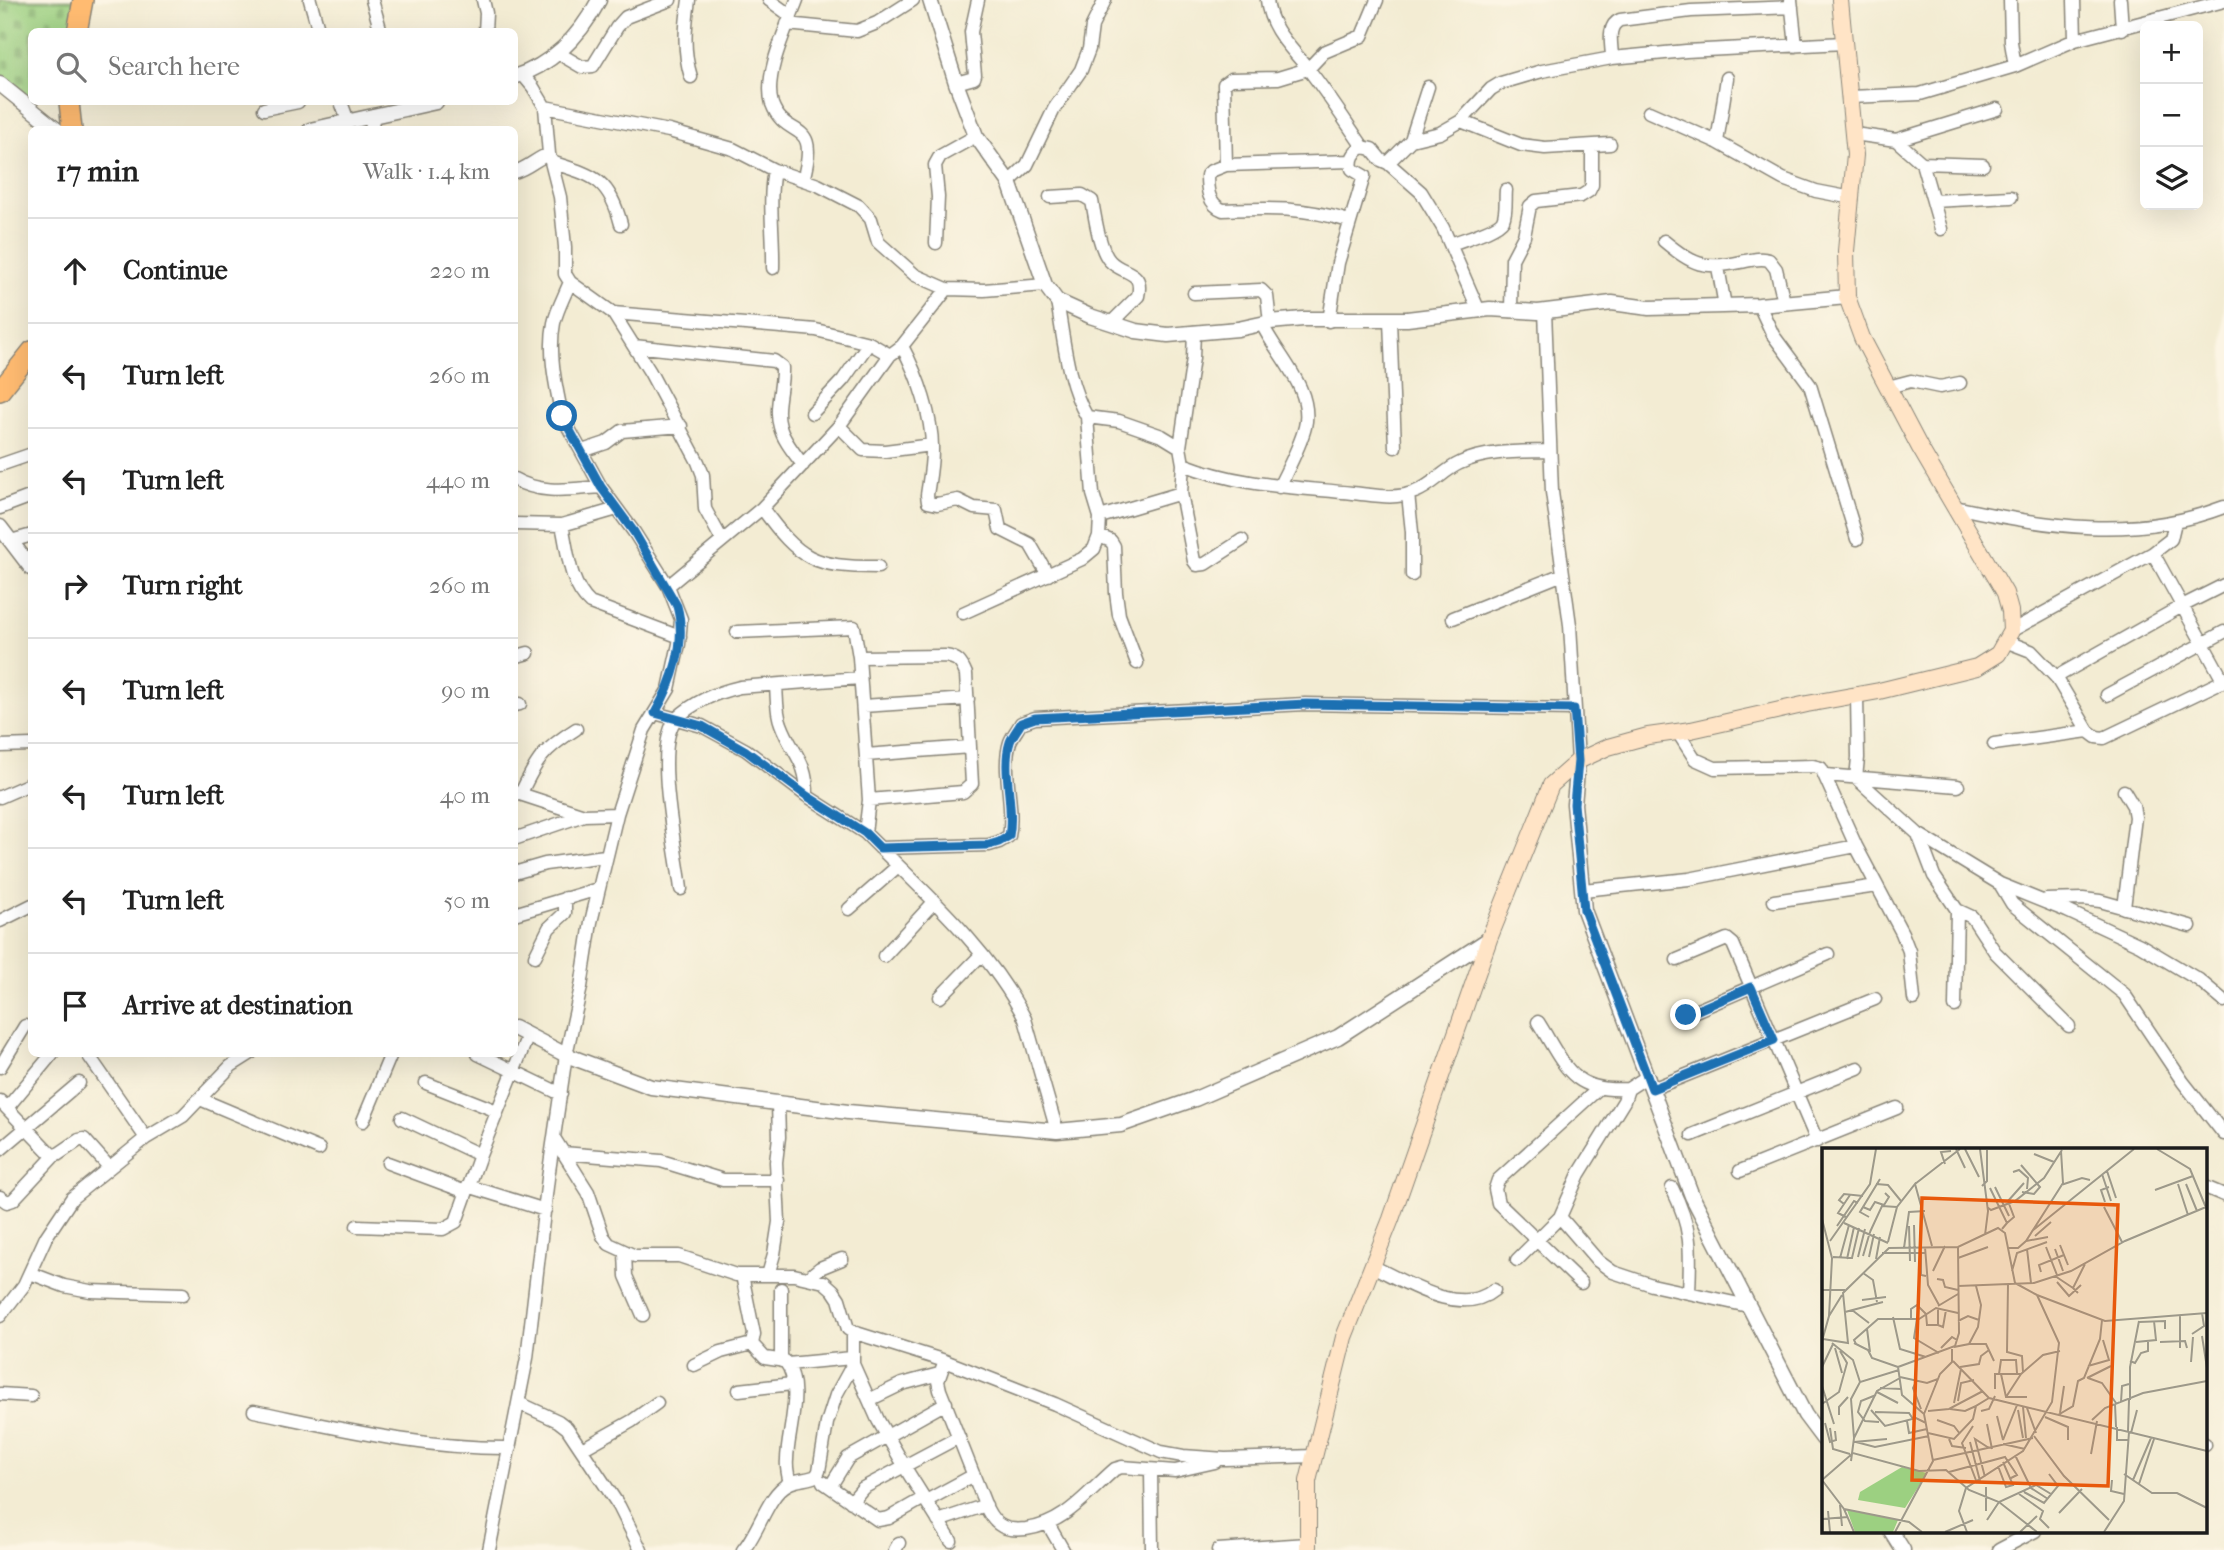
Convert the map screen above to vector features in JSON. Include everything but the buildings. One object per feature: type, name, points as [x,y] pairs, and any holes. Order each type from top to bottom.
[{"type":"main road","points":[[78,28],[83,0]]},
{"type":"main road","points":[[1301,1547],[1308,1481],[1344,1337],[1391,1219],[1489,939],[1551,785],[1578,761],[1608,747],[1648,736],[1857,695],[1977,667],[1998,654],[2008,636],[2010,611],[2005,593],[1920,448],[1862,338],[1847,297],[1846,251],[1855,155],[1840,0]]},
{"type":"main road","points":[[69,105],[72,126]]},
{"type":"main road","points":[[0,391],[28,356]]},
{"type":"main road","points":[[0,403],[28,373]]},
{"type":"street","points":[[310,0],[318,28]]},
{"type":"street","points":[[372,0],[381,28]]},
{"type":"street","points":[[483,0],[485,28]]},
{"type":"street","points":[[599,0],[569,46],[519,76],[533,87],[545,107],[550,158],[561,210],[565,274],[570,282],[613,313],[634,346],[681,426],[703,475],[705,509],[722,540]]},
{"type":"street","points":[[558,53],[582,67],[593,66],[626,17],[670,0]]},
{"type":"street","points":[[689,0],[684,32],[691,78]]},
{"type":"street","points":[[769,0],[789,20],[857,31],[877,23],[913,0]]},
{"type":"street","points":[[797,0],[772,72],[771,93],[779,116],[805,136],[810,157],[803,180]]},
{"type":"street","points":[[930,0],[976,136],[1009,182],[1045,285],[1057,301],[1069,372],[1078,402],[1087,417],[1093,495],[1100,517],[1099,537],[1094,549],[1082,559],[963,613]]},
{"type":"street","points":[[956,83],[974,78],[975,75],[971,46],[974,12],[978,0]]},
{"type":"street","points":[[1009,182],[1027,165],[1054,109],[1081,70],[1089,49],[1093,26],[1105,0]]},
{"type":"street","points":[[1267,0],[1278,34],[1308,69],[1363,147]]},
{"type":"street","points":[[1226,165],[1223,84],[1227,80],[1278,78],[1308,69],[1324,52],[1362,36],[1377,0]]},
{"type":"street","points":[[2010,0],[2011,42],[2015,66]]},
{"type":"street","points":[[2074,0],[2075,40]]},
{"type":"street","points":[[2120,0],[2122,29]]},
{"type":"street","points":[[1850,97],[1920,94],[2015,66],[2075,40],[2224,1]]},
{"type":"street","points":[[1612,58],[1611,28],[1620,20],[1792,3],[1797,46]]},
{"type":"street","points":[[1479,311],[1451,244],[1421,192],[1384,162],[1372,149],[1363,147],[1355,151],[1351,162],[1352,169],[1364,176],[1375,173],[1384,162],[1411,140],[1440,133],[1461,121],[1491,89],[1501,83],[1542,71],[1612,58],[1844,43]]},
{"type":"street","points":[[1717,142],[1727,78]]},
{"type":"street","points":[[0,84],[52,126]]},
{"type":"street","points":[[1411,140],[1428,87]]},
{"type":"street","points":[[264,109],[283,105]]},
{"type":"street","points":[[342,105],[348,121]]},
{"type":"street","points":[[327,126],[348,121],[372,122],[405,105]]},
{"type":"street","points":[[545,107],[669,131],[733,149],[774,170],[818,185],[859,206],[871,219],[878,242],[915,275],[947,289],[984,290],[1045,285]]},
{"type":"street","points":[[1854,134],[1896,140],[1997,109]]},
{"type":"street","points":[[1649,112],[1717,142],[1783,179],[1816,191],[1852,198]]},
{"type":"street","points":[[1461,121],[1521,145],[1545,148],[1610,144]]},
{"type":"street","points":[[936,243],[938,197],[935,165],[940,156],[976,136]]},
{"type":"street","points":[[1896,140],[1922,163],[1941,229]]},
{"type":"street","points":[[1511,311],[1512,259],[1524,236],[1530,206],[1536,201],[1581,196],[1588,191],[1592,185],[1592,147]]},
{"type":"street","points":[[518,171],[525,169],[536,159],[550,158],[584,173],[601,182],[615,200],[621,224]]},
{"type":"street","points":[[1349,221],[1312,211],[1268,208],[1223,210],[1211,201],[1207,175],[1211,170],[1226,165],[1351,162]]},
{"type":"street","points":[[1922,163],[1983,165]]},
{"type":"street","points":[[773,268],[771,187],[774,170]]},
{"type":"street","points":[[1329,321],[1338,263],[1364,176]]},
{"type":"street","points":[[1451,244],[1494,228],[1502,222],[1506,190]]},
{"type":"street","points":[[1050,197],[1082,195],[1092,201],[1109,261],[1134,274],[1138,280],[1138,296],[1112,321]]},
{"type":"street","points":[[1933,201],[2011,197]]},
{"type":"street","points":[[1664,241],[1700,265],[1718,267],[1758,259],[1769,260],[1776,269],[1784,302]]},
{"type":"street","points":[[1718,267],[1725,306]]},
{"type":"street","points":[[489,1550],[527,1358],[566,1055],[598,889],[617,814],[644,730],[669,689],[680,637],[681,619],[667,586],[601,487],[562,416],[553,352],[555,323],[570,282]]},
{"type":"street","points":[[667,586],[762,508],[803,465],[839,426],[890,355],[902,346],[947,289]]},
{"type":"street","points":[[1194,293],[1261,290],[1267,296],[1266,323],[1305,399],[1307,418],[1279,487]]},
{"type":"street","points":[[1057,301],[1090,316],[1136,331],[1168,335],[1238,329],[1303,319],[1390,320],[1479,311],[1545,312],[1612,303],[1649,308],[1759,305],[1847,297]]},
{"type":"street","points":[[1759,305],[1773,335],[1810,385],[1857,539]]},
{"type":"street","points":[[1545,312],[1552,492],[1573,656],[1578,761],[1574,804],[1584,910],[1692,1196],[1805,1415],[1822,1439]]},
{"type":"street","points":[[613,313],[816,330],[869,343],[890,355]]},
{"type":"street","points":[[1390,320],[1395,447]]},
{"type":"street","points":[[1194,332],[1193,358],[1180,447],[1183,464],[1181,493],[1194,561],[1197,565],[1205,564],[1242,540]]},
{"type":"street","points":[[812,413],[843,380],[869,343]]},
{"type":"street","points":[[634,346],[774,361],[782,367],[778,416],[780,429],[803,465]]},
{"type":"street","points":[[902,346],[912,365],[924,402],[932,444],[928,502],[937,504],[958,500],[974,508],[996,510],[1000,529],[1030,544],[1048,575]]},
{"type":"street","points":[[1888,387],[1910,381],[1940,387],[1961,383]]},
{"type":"street","points":[[1087,417],[1119,421],[1163,436],[1180,447]]},
{"type":"street","points":[[582,451],[606,443],[622,431],[681,426]]},
{"type":"street","points":[[839,426],[863,450],[885,451],[932,444]]},
{"type":"street","points":[[1183,464],[1222,478],[1279,487],[1394,498],[1418,492],[1458,463],[1471,459],[1501,453],[1550,451]]},
{"type":"street","points":[[0,465],[28,455]]},
{"type":"street","points":[[518,481],[539,489],[564,491],[601,487]]},
{"type":"street","points":[[1100,517],[1181,493]]},
{"type":"street","points":[[1408,494],[1412,575]]},
{"type":"street","points":[[0,508],[28,498]]},
{"type":"street","points":[[1955,507],[2022,522],[2094,529],[2175,522],[2224,507]]},
{"type":"street","points":[[762,508],[784,538],[800,553],[836,565],[878,567]]},
{"type":"street","points":[[518,524],[562,525],[617,509]]},
{"type":"street","points":[[2153,553],[2224,681],[2104,738],[2096,737],[2088,731],[2056,677],[2031,651],[2008,636],[2153,553],[2171,539],[2175,522]]},
{"type":"street","points":[[562,525],[575,582],[590,603],[680,637]]},
{"type":"street","points":[[0,527],[28,564]]},
{"type":"street","points":[[11,541],[28,536]]},
{"type":"street","points":[[1099,537],[1111,541],[1114,546],[1119,615],[1137,663]]},
{"type":"street","points":[[1452,618],[1563,574]]},
{"type":"street","points":[[2056,677],[2224,585]]},
{"type":"street","points":[[737,632],[849,626],[857,632],[869,800],[865,833]]},
{"type":"street","points":[[2107,695],[2224,632]]},
{"type":"street","points":[[518,656],[528,653]]},
{"type":"street","points":[[859,657],[956,658],[962,663],[966,674],[968,699],[972,784],[964,792],[869,800]]},
{"type":"street","points":[[681,889],[665,749],[676,719],[706,698],[722,691],[740,687],[860,678]]},
{"type":"street","points":[[776,685],[779,720],[803,765],[807,778],[807,796]]},
{"type":"street","points":[[1856,778],[1857,695]]},
{"type":"street","points":[[863,706],[968,699]]},
{"type":"street","points":[[880,848],[989,845],[1009,836],[1012,821],[1008,762],[1010,743],[1021,723],[1035,718],[1306,704],[1574,709]]},
{"type":"street","points":[[655,713],[702,726],[746,751],[807,796],[865,833],[934,902],[981,955],[1017,1003],[1025,1019],[1057,1131]]},
{"type":"street","points":[[576,729],[544,752],[518,792],[584,815]]},
{"type":"street","points":[[1677,731],[1695,759],[1715,768],[1821,768],[1856,846],[1902,933],[1909,951],[1914,999]]},
{"type":"street","points":[[1994,744],[2088,731]]},
{"type":"street","points":[[0,746],[28,745]]},
{"type":"street","points":[[866,755],[970,747]]},
{"type":"street","points":[[1826,775],[1958,786]]},
{"type":"street","points":[[1856,778],[1918,834],[2000,884],[2042,900],[2140,945],[2200,980],[2224,1001]]},
{"type":"street","points":[[0,797],[28,785]]},
{"type":"street","points":[[2124,791],[2133,806],[2135,817],[2124,908]]},
{"type":"street","points":[[518,838],[584,815],[617,814]]},
{"type":"street","points":[[1918,834],[1934,876],[1957,910],[1972,917],[1995,952],[2069,1026]]},
{"type":"street","points":[[1583,890],[1689,879],[1856,846]]},
{"type":"street","points":[[518,872],[545,864],[605,856]]},
{"type":"street","points":[[849,909],[898,866]]},
{"type":"street","points":[[2000,884],[2012,904],[2124,994],[2183,1082],[2224,1133]]},
{"type":"street","points":[[1774,901],[1877,886]]},
{"type":"street","points":[[518,913],[598,889]]},
{"type":"street","points":[[535,956],[549,928],[565,913],[565,898]]},
{"type":"street","points":[[2042,900],[2083,899],[2190,926]]},
{"type":"street","points":[[884,956],[934,902]]},
{"type":"street","points":[[0,921],[28,907]]},
{"type":"street","points":[[1955,1006],[1957,910]]},
{"type":"street","points":[[521,1032],[566,1055],[651,1087],[848,1112],[1057,1131],[1121,1125],[1195,1099],[1338,1037],[1489,939]]},
{"type":"street","points":[[1677,960],[1723,940],[1731,941],[1817,1141]]},
{"type":"street","points":[[1686,1015],[1828,954]]},
{"type":"street","points":[[940,997],[981,955]]},
{"type":"street","points":[[1538,1022],[1569,1072],[1588,1086],[1598,1089],[1628,1089],[1774,1040],[1875,999]]},
{"type":"street","points":[[0,1067],[25,1026]]},
{"type":"street","points":[[49,1057],[4,1104],[54,1156]]},
{"type":"street","points":[[90,1057],[146,1138]]},
{"type":"street","points":[[0,1316],[30,1273],[46,1237],[65,1205],[146,1138],[183,1116],[231,1066],[245,1057]]},
{"type":"street","points":[[363,1121],[390,1057]]},
{"type":"street","points":[[484,1057],[561,1094]]},
{"type":"street","points":[[357,1226],[443,1229],[456,1222],[516,1057]]},
{"type":"street","points":[[1692,1135],[1858,1068]]},
{"type":"street","points":[[0,1150],[79,1083]]},
{"type":"street","points":[[426,1083],[497,1111]]},
{"type":"street","points":[[1581,1283],[1498,1203],[1495,1189],[1499,1180],[1598,1089]]},
{"type":"street","points":[[1517,1260],[1560,1217],[1579,1174],[1618,1112],[1628,1089]]},
{"type":"street","points":[[200,1098],[319,1149]]},
{"type":"street","points":[[768,1275],[778,1229],[778,1103]]},
{"type":"street","points":[[1740,1171],[1897,1108]]},
{"type":"street","points":[[402,1118],[480,1155]]},
{"type":"street","points":[[554,1138],[587,1192],[603,1236],[609,1244],[625,1252],[635,1256],[679,1256],[742,1275],[809,1277],[824,1282],[839,1299],[848,1329],[853,1332],[945,1361],[1055,1404],[1161,1452],[1226,1459],[1314,1456]]},
{"type":"street","points":[[0,1197],[7,1202],[13,1200],[54,1156],[79,1140],[84,1139],[109,1167]]},
{"type":"street","points":[[563,1153],[661,1161],[723,1180],[778,1180]]},
{"type":"street","points":[[388,1163],[467,1189],[545,1210]]},
{"type":"street","points":[[2206,1187],[2224,1195]]},
{"type":"street","points":[[1672,1188],[1687,1220],[1689,1231],[1689,1292]]},
{"type":"street","points":[[1560,1217],[1598,1261],[1613,1272],[1652,1285],[1748,1306]]},
{"type":"street","points":[[625,1252],[626,1276],[643,1315]]},
{"type":"street","points":[[809,1277],[820,1268],[842,1259]]},
{"type":"street","points":[[1372,1266],[1451,1300],[1465,1303],[1475,1301],[1493,1290]]},
{"type":"street","points":[[30,1273],[64,1286],[90,1291],[183,1293]]},
{"type":"street","points":[[742,1275],[754,1335],[752,1344]]},
{"type":"street","points":[[781,1289],[785,1362],[792,1384],[794,1415],[786,1461],[790,1483]]},
{"type":"street","points":[[853,1332],[853,1361],[869,1400],[904,1466],[951,1541]]},
{"type":"street","points":[[752,1344],[765,1358],[785,1362],[853,1361]]},
{"type":"street","points":[[694,1365],[721,1352],[752,1344]]},
{"type":"street","points":[[743,1550],[755,1535],[778,1491],[790,1483],[816,1476],[821,1466],[827,1423],[836,1395],[853,1361]]},
{"type":"street","points":[[945,1361],[938,1381],[946,1404],[986,1505],[995,1523],[1007,1530],[1048,1524],[1068,1513],[1115,1469],[1122,1467],[1183,1471],[1226,1459]]},
{"type":"street","points":[[869,1400],[902,1384],[939,1374]]},
{"type":"street","points":[[738,1390],[792,1384]]},
{"type":"street","points":[[0,1394],[31,1396]]},
{"type":"street","points":[[519,1403],[567,1428],[619,1506],[641,1550]]},
{"type":"street","points":[[582,1449],[632,1421],[657,1403]]},
{"type":"street","points":[[830,1486],[848,1458],[946,1404]]},
{"type":"street","points":[[254,1411],[411,1441],[465,1447],[510,1448]]},
{"type":"street","points":[[850,1502],[863,1488],[959,1437]]},
{"type":"street","points":[[1151,1470],[1152,1550]]},
{"type":"street","points":[[816,1476],[870,1516],[883,1521],[974,1475]]},
{"type":"street","points":[[938,1521],[986,1505]]},
{"type":"street","points":[[1048,1524],[1063,1550]]},
{"type":"street","points":[[1892,1532],[1903,1550]]},
{"type":"street","points":[[1999,1550],[2033,1532]]},
{"type":"street","points":[[1218,1550],[1301,1547]]},
{"type":"green space","points":[[0,0],[80,0],[74,28],[28,28],[28,99],[0,83]]},
{"type":"route","points":[[562,416],[601,487],[634,532],[677,606],[681,619],[680,644],[669,689],[655,713],[702,726],[746,751],[807,796],[865,833],[880,848],[989,845],[1009,836],[1012,821],[1008,762],[1010,743],[1021,723],[1035,718],[1306,704],[1574,709],[1578,761],[1574,804],[1584,910],[1652,1089],[1774,1040],[1751,987],[1686,1015]]}]
